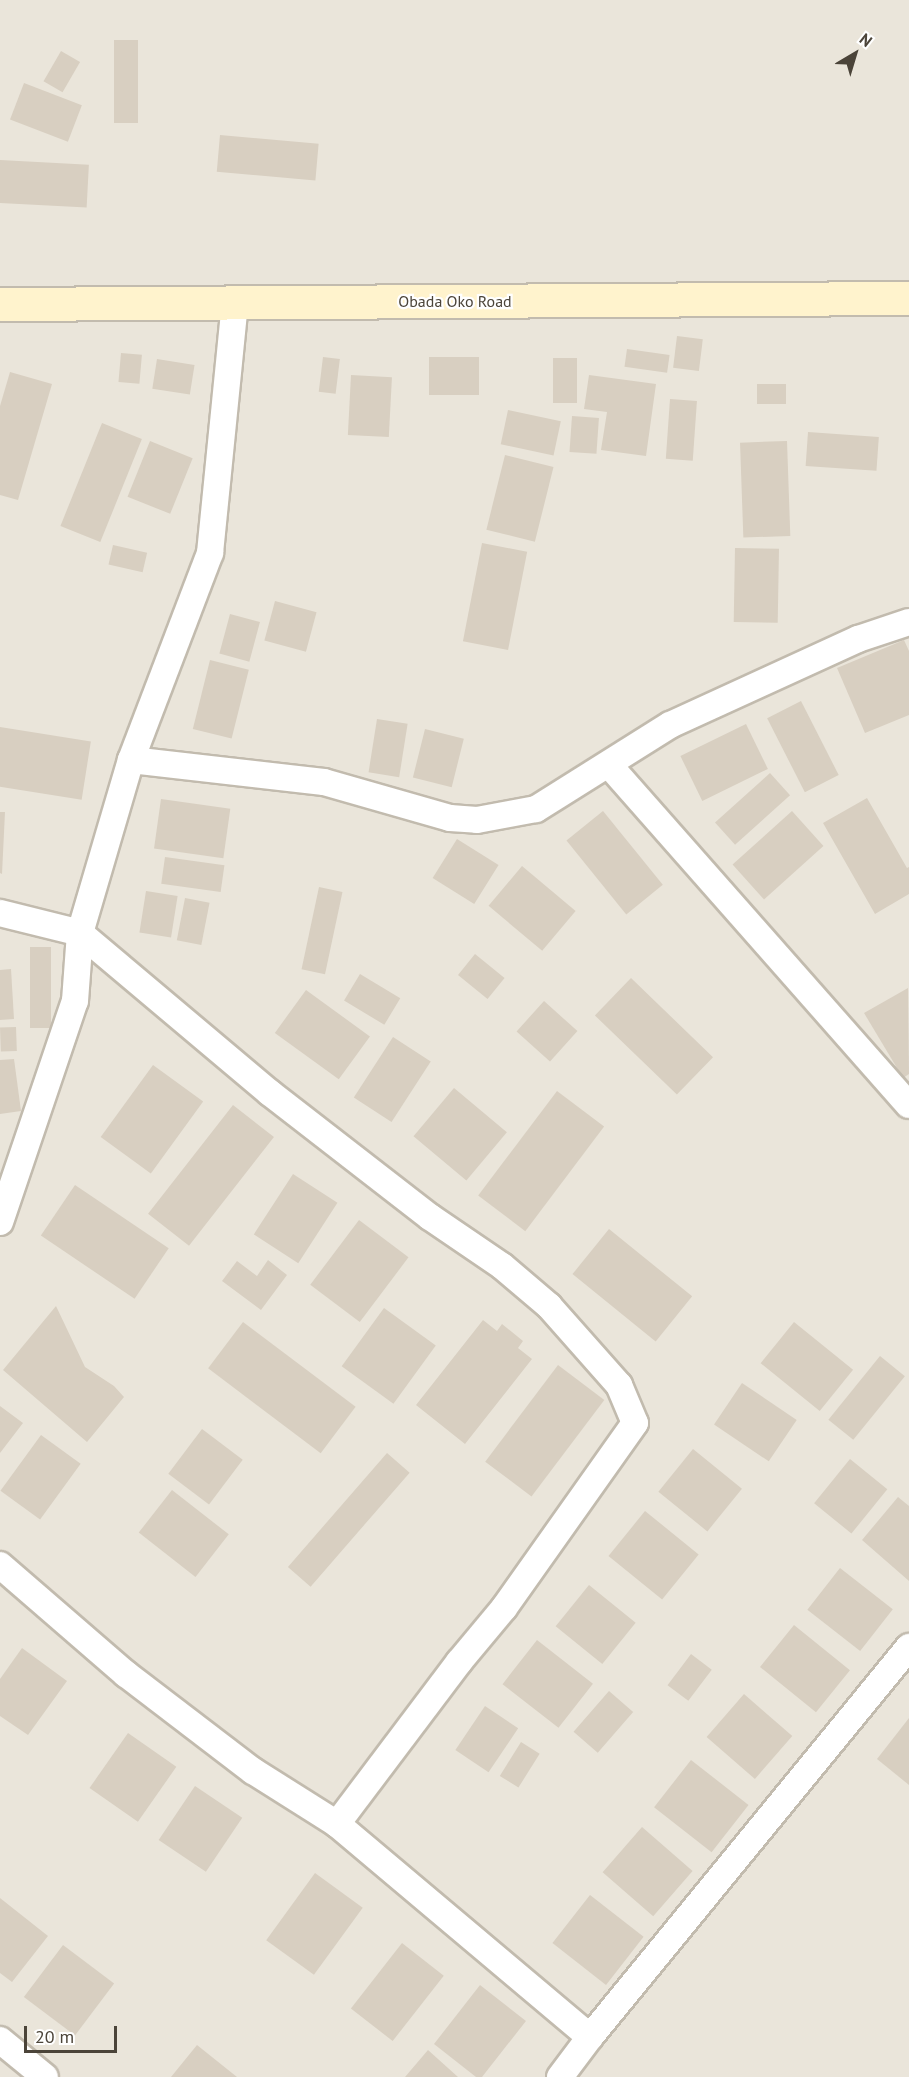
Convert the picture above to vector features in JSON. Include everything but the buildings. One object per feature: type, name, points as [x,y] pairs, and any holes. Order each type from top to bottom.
[{"type":"main road","name":"Obada Oko Road","points":[[0,304],[909,298]]},
{"type":"street","points":[[0,1222],[75,1000],[81,933],[131,760],[210,553],[235,303]]},
{"type":"street","points":[[131,760],[324,783],[450,818],[477,820],[536,809],[609,765],[670,724],[858,639],[909,622]]},
{"type":"street","points":[[609,765],[909,1105]]},
{"type":"street","points":[[0,912],[81,933],[270,1093],[430,1217],[502,1266],[549,1306],[619,1385],[635,1423],[504,1608],[459,1662],[337,1824]]},
{"type":"street","points":[[0,1565],[126,1674],[253,1771],[337,1824],[590,2037]]},
{"type":"street","points":[[560,2077],[590,2037],[909,1647]]},
{"type":"street","points":[[0,2040],[45,2077]]},
{"type":"shaded area","points":[[0,0],[909,0],[909,2077],[0,2077]]}]
